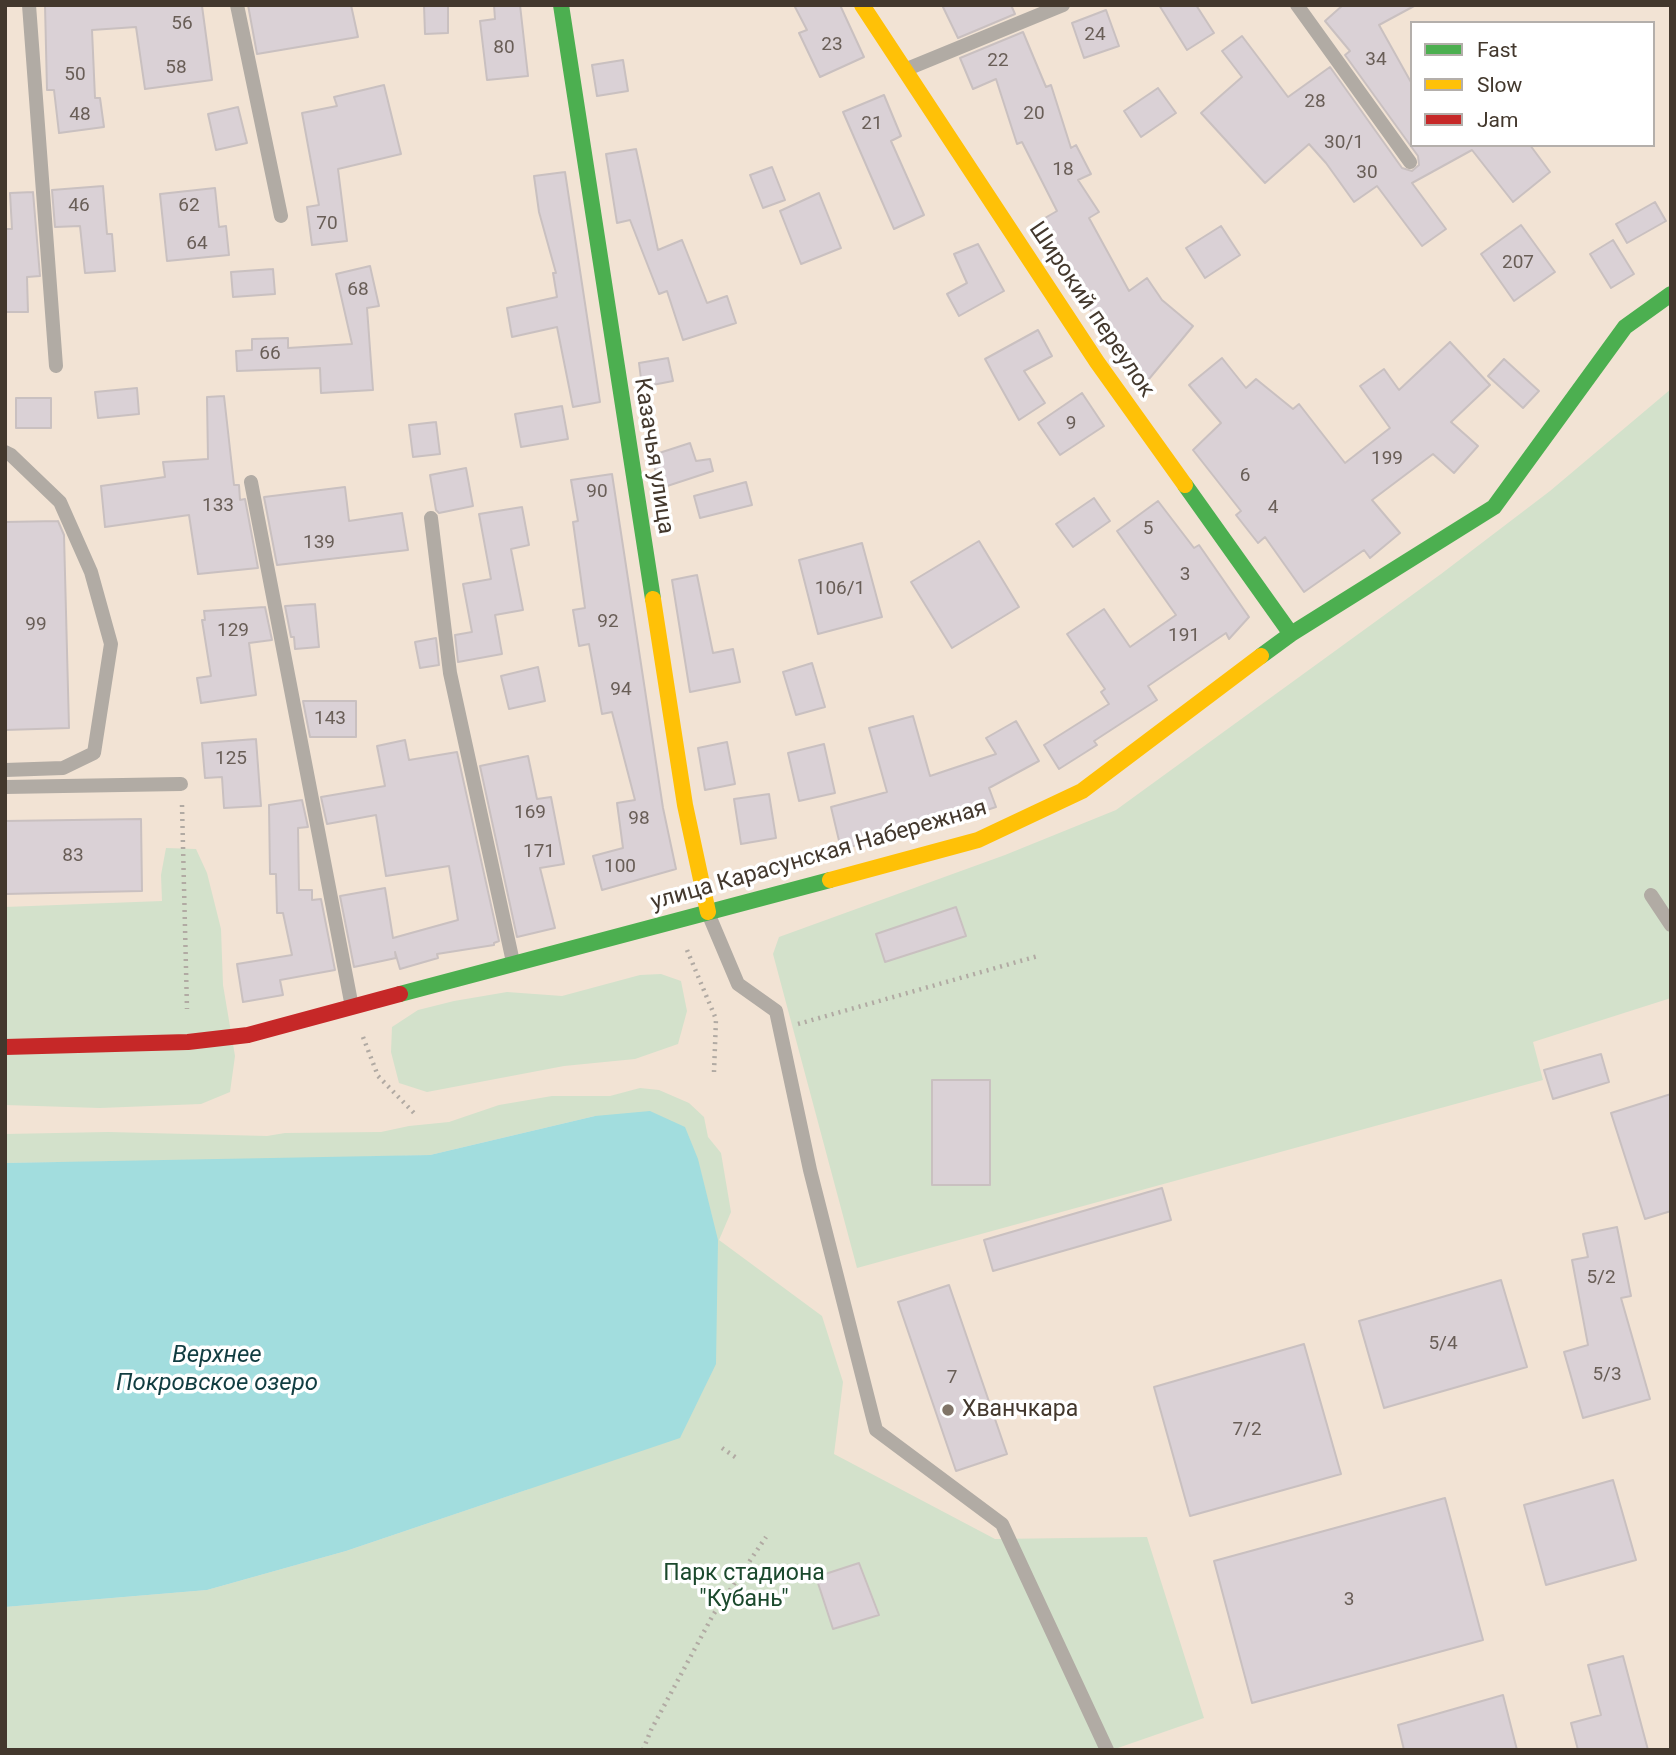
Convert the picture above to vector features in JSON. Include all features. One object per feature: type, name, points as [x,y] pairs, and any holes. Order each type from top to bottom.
[{"type":"street","name":"Казачья улица","points":[[561,5],[685,805],[708,912]]},
{"type":"street","name":"Широкий переулок","points":[[862,5],[1097,362],[1291,634]]},
{"type":"street","name":"улица Карасунская Набережная","points":[[5,1047],[188,1042],[248,1035],[978,840],[1082,791],[1291,634],[1494,507],[1625,327],[1671,295]]},
{"type":"lane","points":[[29,5],[56,366]]},
{"type":"lane","points":[[237,5],[281,216]]},
{"type":"lane","points":[[906,70],[1063,5]]},
{"type":"lane","points":[[1297,5],[1410,162]]},
{"type":"lane","points":[[5,452],[11,454],[60,502],[91,572],[111,644],[94,753],[63,768],[5,770]]},
{"type":"lane","points":[[251,482],[352,1009]]},
{"type":"lane","points":[[431,518],[450,673],[513,963]]},
{"type":"lane","points":[[5,787],[181,783]]},
{"type":"lane","points":[[1651,895],[1671,925]]},
{"type":"lane","points":[[708,912],[737,984],[776,1011],[810,1170],[876,1430],[1003,1524],[1107,1750]]},
{"type":"path","points":[[181,783],[188,1042]]},
{"type":"path","points":[[676,921],[716,1019],[714,1072]]},
{"type":"path","points":[[780,1029],[1038,956]]},
{"type":"path","points":[[352,1009],[378,1076],[414,1113]]},
{"type":"path","points":[[722,1448],[737,1459]]},
{"type":"path","points":[[643,1750],[651,1730],[713,1615],[766,1537]]},
{"type":"green space","points":[[1671,389],[1671,998],[1533,1042],[1543,1080],[857,1268],[773,954],[779,937],[1005,855],[1116,810],[1441,574],[1550,491]]},
{"type":"green space","points":[[166,848],[196,849],[207,873],[221,929],[223,985],[235,1056],[230,1092],[201,1104],[100,1108],[5,1105],[5,907],[162,901],[161,875]]},
{"type":"green space","points":[[661,974],[681,981],[687,1011],[678,1044],[635,1059],[564,1066],[427,1092],[399,1083],[391,1052],[392,1027],[418,1010],[507,992],[562,996],[640,975]]},
{"type":"green space","name":"Парк стадиона \"Кубань\"","points":[[640,1088],[659,1090],[689,1103],[704,1117],[708,1137],[721,1153],[731,1212],[719,1240],[822,1316],[843,1382],[834,1454],[995,1539],[1147,1537],[1204,1718],[1112,1750],[5,1750],[5,1607],[207,1590],[346,1551],[529,1489],[595,1116],[430,1155],[5,1163],[5,1134],[108,1132],[267,1136],[285,1133],[381,1132],[449,1122],[499,1105],[552,1096],[610,1096]]},
{"type":"water","name":"Верхнее Покровское озеро","points":[[650,1111],[685,1127],[698,1159],[718,1240],[716,1364],[680,1438],[346,1551],[207,1590],[5,1607],[5,1163],[430,1155],[595,1116]]},
{"type":"building","points":[[45,5],[202,6],[212,80],[145,89],[136,27],[92,30],[95,98],[100,98],[104,127],[59,133],[54,90],[47,90]]},
{"type":"building","points":[[248,5],[351,5],[358,37],[257,54]]},
{"type":"building","points":[[424,5],[448,5],[448,33],[425,34]]},
{"type":"building","points":[[494,5],[520,5],[528,76],[487,80],[480,21],[495,19]]},
{"type":"building","points":[[794,5],[840,5],[864,57],[820,77],[799,33],[807,30]]},
{"type":"building","points":[[942,5],[1011,5],[1015,14],[958,38]]},
{"type":"building","points":[[1159,5],[1196,5],[1214,33],[1187,50]]},
{"type":"building","points":[[1343,5],[1416,5],[1379,25],[1410,80],[1410,145],[1345,55],[1350,51],[1325,21]]},
{"type":"building","points":[[1106,10],[1119,46],[1084,58],[1072,23]]},
{"type":"building","points":[[1023,32],[1046,87],[1051,85],[1071,148],[1076,145],[1091,174],[1078,180],[1099,212],[1089,218],[1129,291],[1147,278],[1162,300],[1193,326],[1144,385],[1135,378],[1122,360],[1038,222],[1057,211],[1022,142],[1017,144],[996,79],[973,89],[960,58]]},
{"type":"building","points":[[1242,36],[1288,97],[1330,67],[1402,168],[1412,171],[1419,165],[1418,156],[1411,147],[1531,147],[1550,172],[1513,202],[1472,150],[1412,183],[1446,229],[1422,246],[1377,186],[1354,202],[1309,144],[1265,183],[1201,113],[1242,77],[1222,51]]},
{"type":"building","points":[[623,60],[628,91],[597,96],[592,65]]},
{"type":"building","points":[[384,85],[401,154],[338,169],[347,241],[312,245],[307,207],[319,205],[302,113],[337,106],[334,97]]},
{"type":"building","points":[[1158,88],[1176,113],[1141,137],[1124,111]]},
{"type":"building","points":[[884,95],[901,136],[891,141],[924,215],[894,229],[843,112]]},
{"type":"building","points":[[238,107],[247,143],[216,150],[208,114]]},
{"type":"building","points":[[636,149],[658,250],[682,240],[707,303],[727,296],[736,323],[683,340],[667,291],[659,294],[630,220],[617,223],[606,154]]},
{"type":"building","points":[[772,167],[785,200],[763,208],[750,175]]},
{"type":"building","points":[[565,172],[600,402],[573,407],[557,327],[512,337],[507,308],[557,297],[553,273],[556,273],[539,212],[534,176]]},
{"type":"building","points":[[103,186],[107,234],[112,234],[115,271],[85,273],[80,226],[55,227],[52,190]]},
{"type":"building","points":[[215,188],[219,227],[226,226],[229,255],[167,261],[160,194]]},
{"type":"building","points":[[33,192],[40,276],[27,277],[28,312],[5,312],[5,229],[12,229],[10,193]]},
{"type":"building","points":[[819,193],[841,248],[801,264],[780,211]]},
{"type":"building","points":[[1655,202],[1666,221],[1627,243],[1616,224]]},
{"type":"building","points":[[1521,225],[1555,272],[1514,301],[1481,254]]},
{"type":"building","points":[[1221,226],[1240,255],[1205,278],[1186,248]]},
{"type":"building","points":[[1613,240],[1634,274],[1611,288],[1590,254]]},
{"type":"building","points":[[978,244],[1004,291],[959,316],[947,294],[967,283],[954,254]]},
{"type":"building","points":[[370,266],[379,306],[367,308],[373,390],[321,393],[320,368],[237,371],[236,351],[252,350],[252,339],[288,338],[288,348],[352,344],[336,274]]},
{"type":"building","points":[[273,269],[275,294],[233,297],[231,272]]},
{"type":"building","points":[[1038,330],[1052,356],[1024,371],[1045,403],[1019,420],[985,359]]},
{"type":"building","points":[[1450,342],[1490,385],[1451,422],[1478,446],[1454,473],[1433,454],[1372,500],[1400,533],[1370,558],[1364,550],[1304,592],[1265,537],[1258,543],[1236,515],[1241,511],[1193,450],[1221,423],[1189,385],[1222,358],[1246,388],[1256,379],[1293,409],[1299,404],[1345,463],[1390,428],[1360,386],[1384,369],[1399,390]]},
{"type":"building","points":[[668,358],[673,381],[642,387],[639,363]]},
{"type":"building","points":[[1504,359],[1539,391],[1523,408],[1488,376]]},
{"type":"building","points":[[137,388],[139,414],[98,418],[95,392]]},
{"type":"building","points":[[1082,393],[1104,426],[1060,455],[1038,423]]},
{"type":"building","points":[[224,396],[234,485],[239,485],[240,500],[245,499],[258,568],[198,574],[189,515],[105,527],[101,486],[165,477],[163,462],[208,459],[207,397]]},
{"type":"building","points":[[16,398],[51,398],[51,428],[16,428]]},
{"type":"building","points":[[562,406],[568,439],[521,447],[515,414]]},
{"type":"building","points":[[436,422],[440,454],[413,457],[409,425]]},
{"type":"building","points":[[690,443],[696,461],[710,459],[713,471],[658,489],[653,455]]},
{"type":"building","points":[[466,468],[473,506],[439,513],[436,510],[430,475]]},
{"type":"building","points":[[612,474],[663,808],[676,869],[602,890],[593,856],[623,848],[617,803],[635,800],[612,712],[602,714],[589,644],[579,646],[573,610],[585,608],[573,522],[578,521],[571,480]]},
{"type":"building","points":[[746,482],[752,505],[700,518],[694,496]]},
{"type":"building","points":[[345,487],[349,521],[402,513],[408,550],[277,565],[264,497]]},
{"type":"building","points":[[1094,498],[1110,521],[1073,547],[1056,524]]},
{"type":"building","points":[[1158,501],[1194,548],[1199,545],[1249,617],[1229,639],[1226,633],[1148,686],[1157,700],[1094,741],[1097,745],[1059,769],[1044,745],[1109,704],[1101,692],[1105,689],[1067,634],[1104,609],[1130,647],[1176,615],[1117,531]]},
{"type":"building","points":[[522,507],[529,545],[511,549],[523,610],[495,615],[502,654],[458,662],[455,635],[472,632],[463,584],[491,579],[479,514]]},
{"type":"building","points":[[58,521],[64,535],[69,728],[5,730],[5,522]]},
{"type":"building","points":[[979,541],[1019,607],[952,648],[911,582]]},
{"type":"building","points":[[862,543],[882,617],[818,634],[799,560]]},
{"type":"building","points":[[697,575],[713,653],[733,649],[740,682],[690,692],[672,580]]},
{"type":"building","points":[[315,604],[319,647],[295,649],[285,606]]},
{"type":"building","points":[[265,607],[272,640],[249,643],[256,695],[201,703],[197,678],[211,676],[202,620],[205,620],[204,611]]},
{"type":"building","points":[[436,638],[439,665],[420,668],[415,642]]},
{"type":"building","points":[[812,663],[825,707],[796,715],[783,672]]},
{"type":"building","points":[[538,667],[545,701],[509,709],[501,676]]},
{"type":"building","points":[[303,701],[356,701],[356,737],[310,737]]},
{"type":"building","points":[[913,716],[930,776],[996,754],[986,738],[1016,721],[1039,761],[989,788],[996,807],[910,836],[909,832],[841,849],[831,807],[887,792],[869,728]]},
{"type":"building","points":[[256,739],[261,806],[224,808],[222,777],[205,778],[202,743]]},
{"type":"building","points":[[405,740],[409,760],[457,752],[499,941],[494,945],[437,954],[438,958],[400,969],[395,952],[396,958],[354,967],[340,896],[385,888],[393,938],[458,920],[449,866],[386,876],[376,815],[327,824],[321,797],[385,786],[377,746]]},
{"type":"building","points":[[727,742],[735,784],[705,790],[698,748]]},
{"type":"building","points":[[824,744],[835,793],[799,801],[788,753]]},
{"type":"building","points":[[528,756],[537,799],[551,797],[564,864],[540,868],[555,928],[517,937],[480,766]]},
{"type":"building","points":[[769,794],[776,838],[741,844],[734,799]]},
{"type":"building","points":[[302,800],[308,827],[298,828],[299,890],[312,890],[312,900],[321,899],[335,970],[280,980],[283,995],[243,1002],[237,964],[292,955],[283,913],[277,913],[276,874],[270,874],[269,805]]},
{"type":"building","points":[[141,819],[142,891],[5,894],[5,821]]},
{"type":"building","points":[[956,907],[966,936],[885,962],[876,934]]},
{"type":"building","points":[[1601,1054],[1609,1082],[1553,1099],[1544,1070]]},
{"type":"building","points":[[932,1080],[990,1080],[990,1185],[932,1185]]},
{"type":"building","points":[[1671,1094],[1671,1211],[1645,1219],[1611,1113]]},
{"type":"building","points":[[1162,1188],[1171,1220],[993,1271],[984,1240]]},
{"type":"building","points":[[1617,1227],[1631,1296],[1621,1298],[1650,1399],[1583,1418],[1564,1352],[1588,1345],[1572,1260],[1588,1257],[1583,1234]]},
{"type":"building","points":[[1501,1280],[1527,1367],[1384,1408],[1359,1321]]},
{"type":"building","points":[[949,1285],[1007,1454],[956,1471],[898,1302]]},
{"type":"building","points":[[1304,1344],[1341,1474],[1190,1516],[1154,1387]]},
{"type":"building","points":[[1613,1480],[1636,1560],[1546,1585],[1524,1505]]},
{"type":"building","points":[[1445,1498],[1483,1640],[1252,1703],[1214,1561]]},
{"type":"building","points":[[859,1563],[879,1615],[833,1629],[816,1577]]},
{"type":"building","points":[[1623,1656],[1648,1750],[1578,1750],[1571,1723],[1601,1715],[1588,1665]]},
{"type":"building","points":[[1503,1695],[1517,1750],[1404,1750],[1398,1725]]},
{"type":"traffic: fast","points":[[561,5],[653,599]]},
{"type":"traffic: fast","points":[[1261,656],[1291,634],[1494,507],[1625,327],[1671,294]]},
{"type":"traffic: fast","points":[[1185,485],[1291,634]]},
{"type":"traffic: fast","points":[[400,994],[830,880]]},
{"type":"traffic: slow","points":[[862,5],[1097,362],[1185,485]]},
{"type":"traffic: slow","points":[[653,599],[685,805],[708,912]]},
{"type":"traffic: slow","points":[[830,880],[978,840],[1082,791],[1261,656]]},
{"type":"traffic: jam","points":[[5,1047],[188,1042],[248,1035],[400,994]]},
{"type":"place","name":"Хванчкара","points":[[948,1410]]}]
